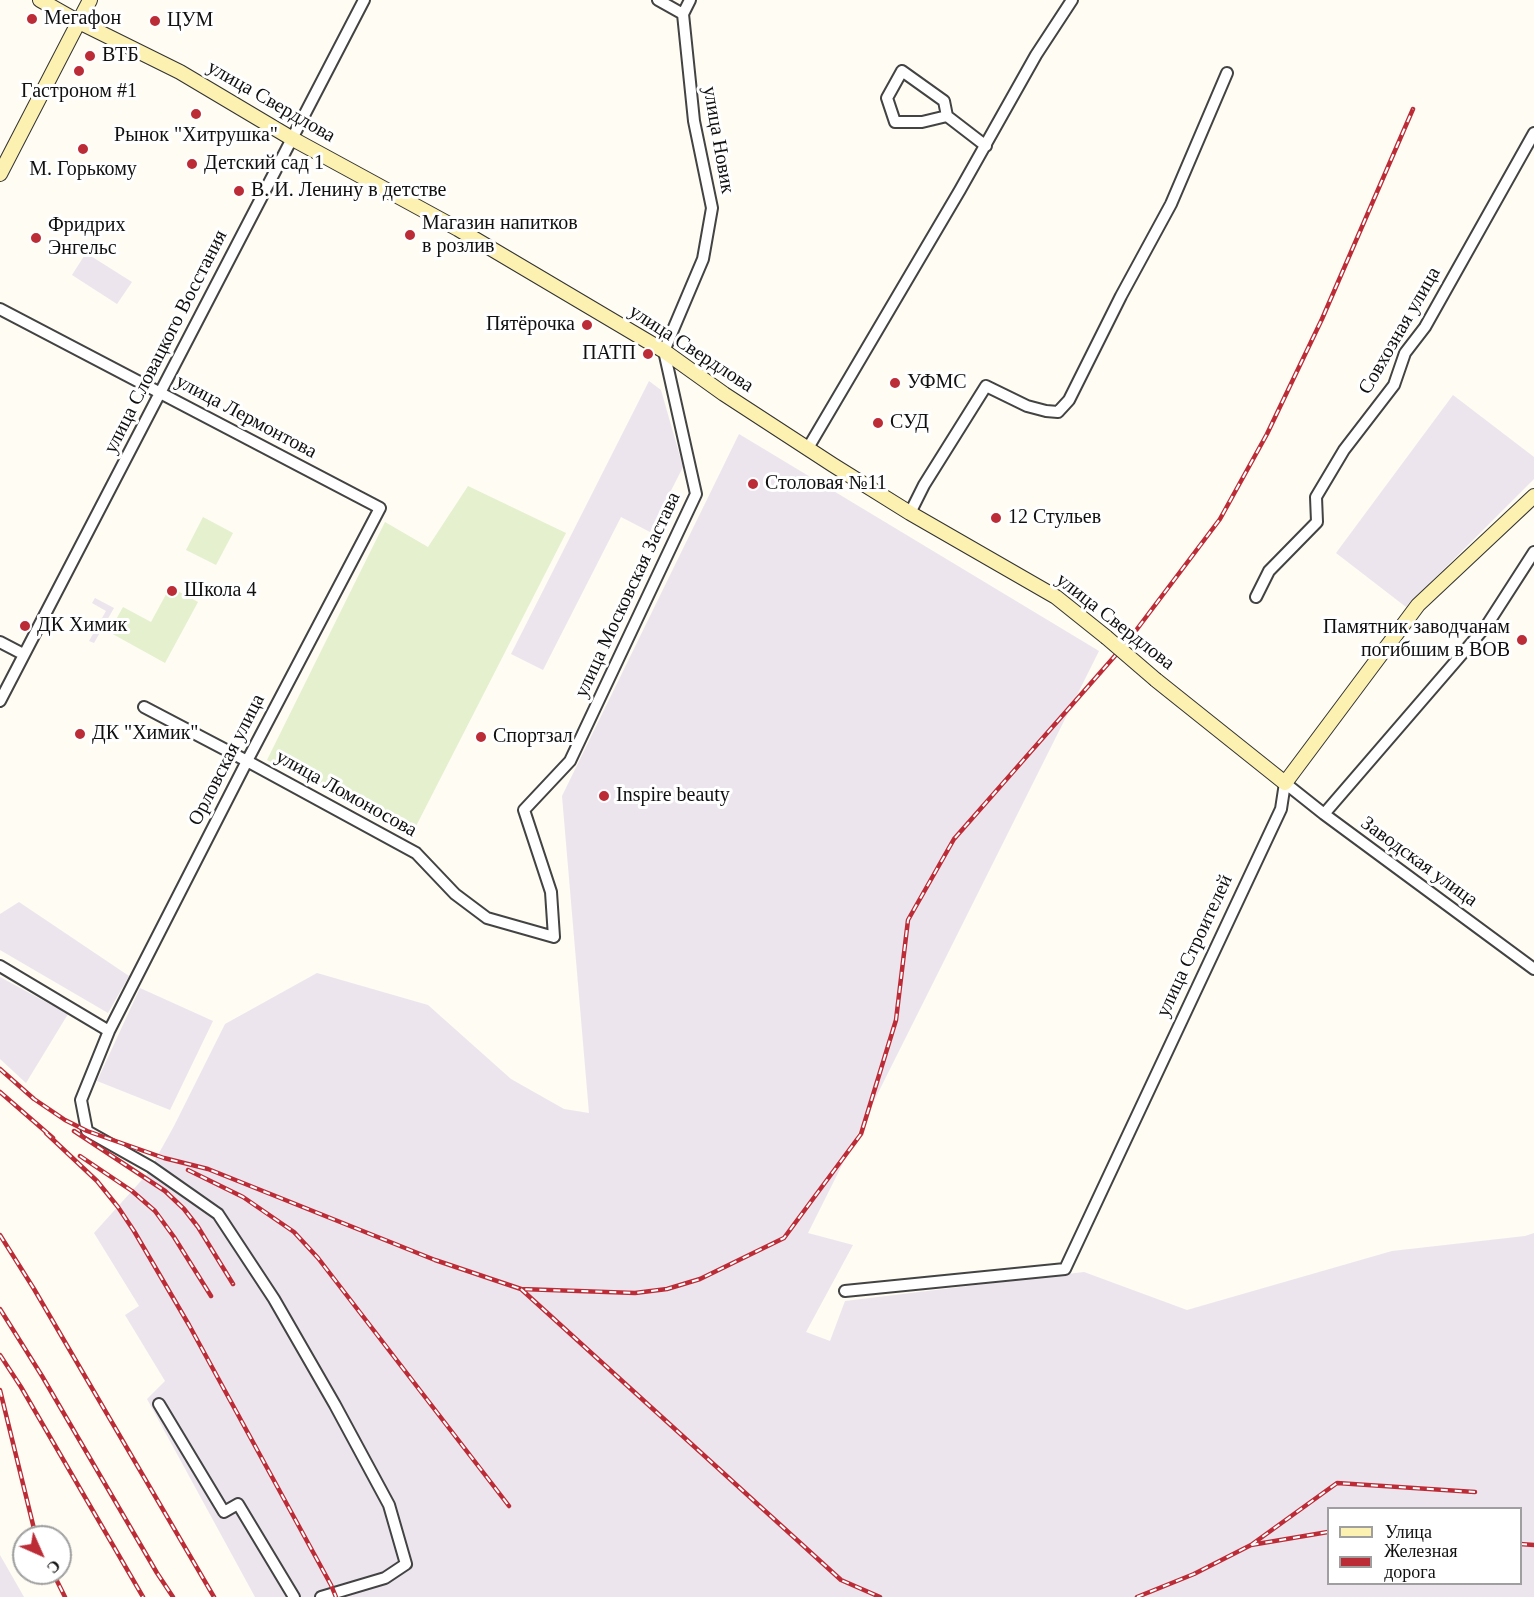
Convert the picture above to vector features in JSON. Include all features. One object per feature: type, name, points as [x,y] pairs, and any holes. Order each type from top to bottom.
[{"type":"main road","name":"улица Свердлова","points":[[40,0],[180,72],[291,138],[458,229],[664,351],[724,394],[910,513],[1056,597],[1285,783]]},
{"type":"main road","points":[[0,174],[90,0]]},
{"type":"main road","name":"улица Строителей","points":[[1285,783],[1418,605],[1534,496]]},
{"type":"street","name":"улица Словацкого Восстания","points":[[0,701],[364,0]]},
{"type":"street","points":[[658,0],[683,14],[690,0]]},
{"type":"street","points":[[808,448],[986,146],[1036,55],[1072,0]]},
{"type":"street","name":"улица Новик","points":[[664,351],[702,259],[712,208],[694,122],[683,14]]},
{"type":"street","points":[[947,116],[922,122],[895,122],[887,98],[902,71],[944,100],[947,116],[986,146]]},
{"type":"street","points":[[910,513],[924,485],[986,386],[1027,406],[1046,411],[1058,412],[1069,400],[1121,296],[1171,204],[1227,73]]},
{"type":"street","name":"Совхозная улица","points":[[1256,597],[1269,571],[1317,522],[1316,497],[1344,450],[1394,386],[1405,353],[1425,327],[1534,133]]},
{"type":"street","name":"улица Лермонтова","points":[[0,309],[380,508]]},
{"type":"street","name":"улица Московская Застава","points":[[554,937],[551,892],[524,810],[570,761],[696,494],[664,351]]},
{"type":"street","name":"Орловская улица","points":[[321,1597],[385,1578],[406,1564],[389,1505],[274,1299],[218,1214],[151,1167],[87,1131],[81,1100],[109,1031],[380,508]]},
{"type":"street","points":[[1324,814],[1487,625],[1534,552]]},
{"type":"street","points":[[0,642],[23,654]]},
{"type":"street","name":"улица Ломоносова","points":[[144,707],[416,853],[455,894],[487,918],[554,937]]},
{"type":"street","name":"Заводская улица","points":[[1285,783],[1534,969]]},
{"type":"street","name":"улица Строителей","points":[[845,1291],[1065,1269],[1281,809],[1285,783]]},
{"type":"street","points":[[0,966],[109,1031]]},
{"type":"street","points":[[159,1404],[224,1512],[238,1504],[294,1597]]},
{"type":"shaded area","points":[[86,253],[132,282],[117,304],[72,275]]},
{"type":"shaded area","points":[[649,381],[661,390],[683,467],[650,532],[621,517],[543,670],[511,654]]},
{"type":"shaded area","points":[[1453,395],[1534,457],[1534,479],[1406,607],[1336,553]]},
{"type":"shaded area","points":[[739,434],[1099,651],[808,1233],[853,1245],[806,1332],[830,1341],[845,1301],[1084,1272],[1187,1310],[1392,1251],[1525,1236],[1534,1233],[1534,1597],[255,1597],[147,1399],[165,1381],[125,1315],[139,1306],[94,1233],[148,1173],[225,1024],[317,973],[428,1005],[511,1079],[564,1109],[589,1113],[562,796]]},
{"type":"shaded area","points":[[95,598],[114,608],[94,643],[89,641],[106,611],[92,603]]},
{"type":"shaded area","points":[[19,902],[129,976],[108,1013],[0,950],[0,914]]},
{"type":"shaded area","points":[[0,977],[68,1014],[26,1083],[0,1059]]},
{"type":"shaded area","points":[[140,988],[213,1021],[170,1110],[97,1081]]},
{"type":"shaded area","points":[[0,1555],[12,1576],[12,1585],[17,1585],[24,1597],[0,1597]]},
{"type":"green space","points":[[468,486],[566,533],[413,832],[267,760],[385,522],[428,547]]},
{"type":"green space","points":[[203,517],[233,533],[216,565],[186,550]]},
{"type":"green space","points":[[170,587],[198,602],[165,663],[109,632],[123,607],[151,622]]},
{"type":"railway","points":[[0,1069],[34,1099],[65,1120],[87,1131],[164,1158],[208,1169],[435,1260],[521,1289],[635,1293],[667,1289],[700,1279],[784,1238],[861,1134],[896,1020],[908,920],[954,839],[1128,641],[1220,519],[1267,434],[1322,319],[1413,109]]},
{"type":"railway","points":[[0,1092],[53,1138]]},
{"type":"railway","points":[[74,1131],[165,1191],[184,1209],[198,1227],[233,1284]]},
{"type":"railway","points":[[46,1133],[97,1181],[134,1231],[189,1325],[336,1597]]},
{"type":"railway","points":[[80,1156],[132,1191],[155,1211],[211,1296]]},
{"type":"railway","points":[[188,1170],[243,1197],[294,1232],[318,1258],[509,1506]]},
{"type":"railway","points":[[0,1235],[214,1597]]},
{"type":"railway","points":[[521,1289],[841,1580],[880,1597]]},
{"type":"railway","points":[[0,1309],[173,1597]]},
{"type":"railway","points":[[0,1355],[21,1387],[143,1597]]},
{"type":"railway","points":[[0,1390],[33,1525]]},
{"type":"railway","points":[[1251,1545],[1337,1483],[1475,1492]]},
{"type":"railway","points":[[1137,1597],[1194,1574],[1251,1545],[1327,1532]]},
{"type":"railway","points":[[1522,1544],[1534,1545]]},
{"type":"railway","points":[[59,1585],[65,1597]]},
{"type":"place","name":"Мегафон","points":[[32,19]]},
{"type":"place","name":"ЦУМ","points":[[155,21]]},
{"type":"place","name":"ВТБ","points":[[90,56]]},
{"type":"place","name":"Гастроном #1","points":[[79,71]]},
{"type":"place","name":"Рынок \"Хитрушка\"","points":[[196,114]]},
{"type":"place","name":"М. Горькому","points":[[83,149]]},
{"type":"place","name":"Детский сад 1","points":[[192,164]]},
{"type":"place","name":"В. И. Ленину в детстве","points":[[239,191]]},
{"type":"place","name":"Магазин напитков в розлив","points":[[410,235]]},
{"type":"place","name":"Фридрих Энгельс","points":[[36,238]]},
{"type":"place","name":"Пятёрочка","points":[[587,325]]},
{"type":"place","name":"ПАТП","points":[[648,354]]},
{"type":"place","name":"УФМС","points":[[895,383]]},
{"type":"place","name":"СУД","points":[[878,423]]},
{"type":"place","name":"Столовая №11","points":[[753,484]]},
{"type":"place","name":"12 Стульев","points":[[996,518]]},
{"type":"place","name":"Школа 4","points":[[172,591]]},
{"type":"place","name":"ДК Химик","points":[[25,626]]},
{"type":"place","name":"Памятник заводчанам погибшим в ВОВ","points":[[1522,640]]},
{"type":"place","name":"ДК \"Химик\"","points":[[80,734]]},
{"type":"place","name":"Спортзал","points":[[481,737]]},
{"type":"place","name":"Inspire beauty","points":[[604,796]]}]
